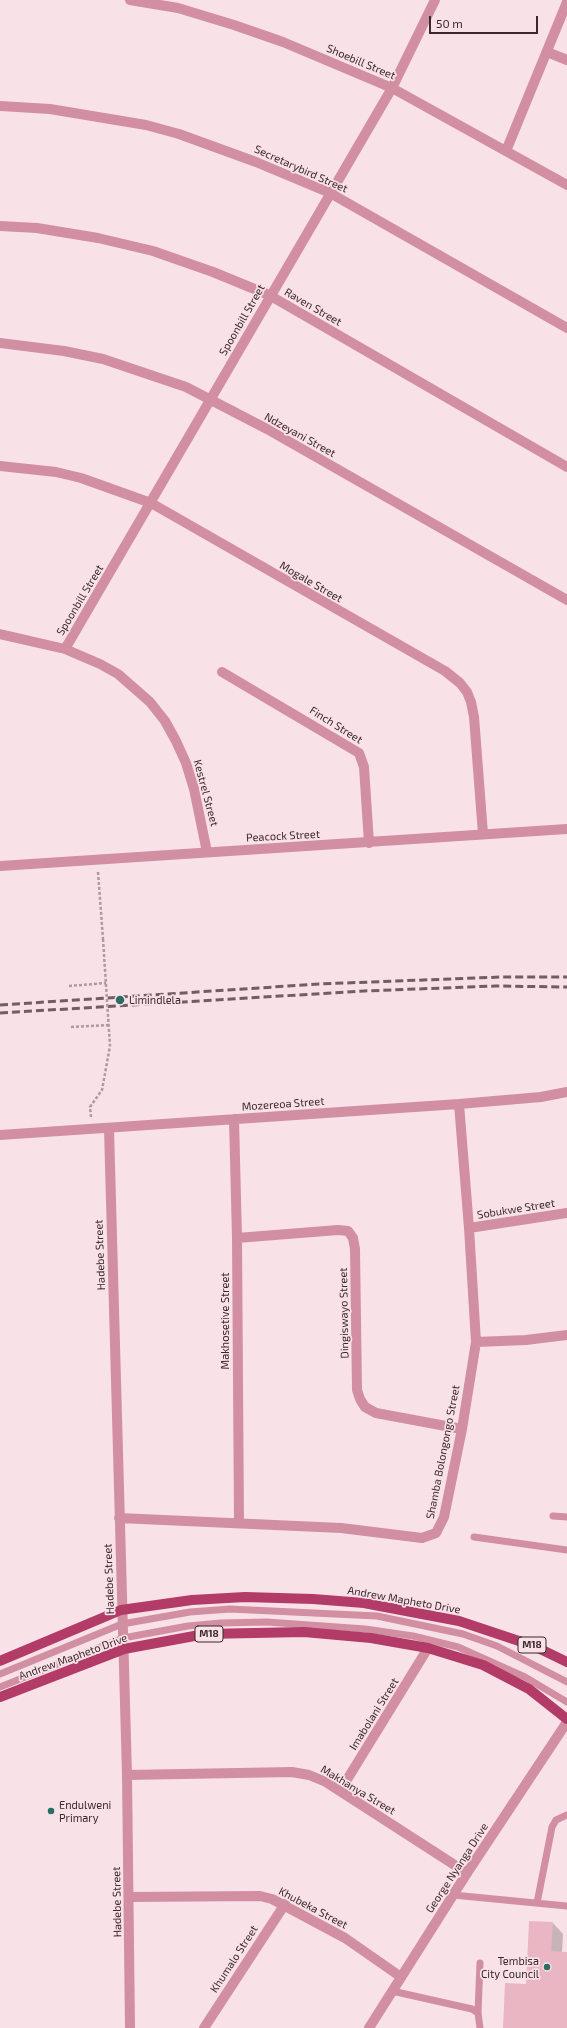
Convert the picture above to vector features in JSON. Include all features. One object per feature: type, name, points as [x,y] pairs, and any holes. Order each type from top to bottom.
[{"type":"main road","name":"Andrew Mapheto Drive","points":[[0,1661],[121,1610],[192,1600],[245,1597],[313,1599],[364,1603],[466,1623],[534,1646],[567,1662]]},
{"type":"main road","name":"Andrew Mapheto Drive","points":[[0,1697],[124,1649],[205,1634],[304,1632],[371,1638],[428,1648],[483,1665],[529,1689],[567,1719]]},
{"type":"street","name":"Shoebill Street","points":[[130,0],[178,8],[234,25],[283,42],[392,88],[567,185]]},
{"type":"street","name":"Spoonbill Street","points":[[65,649],[151,503],[269,295],[392,88],[434,0]]},
{"type":"street","points":[[506,151],[567,2]]},
{"type":"street","points":[[547,52],[567,60]]},
{"type":"street","name":"Secretarybird Street","points":[[0,106],[50,109],[146,125],[179,134],[256,162],[330,193],[567,328]]},
{"type":"street","name":"Raven Street","points":[[0,226],[37,228],[98,238],[153,251],[213,272],[269,295],[567,467]]},
{"type":"street","name":"Ndzeyani Street","points":[[0,344],[64,351],[103,358],[164,379],[210,399],[567,600]]},
{"type":"street","name":"Mogale Street","points":[[0,466],[56,472],[81,478],[151,503],[445,671],[460,683],[467,692],[474,717],[483,834]]},
{"type":"street","name":"Kestrel Street","points":[[0,634],[65,649],[118,674],[150,702],[165,721],[176,741],[190,776],[200,811],[207,852]]},
{"type":"street","name":"Finch Street","points":[[222,672],[359,753],[364,768],[369,843]]},
{"type":"street","name":"Peacock Street","points":[[0,866],[567,829]]},
{"type":"street","name":"Mozereoa Street","points":[[0,1136],[459,1104],[541,1097],[567,1092]]},
{"type":"street","name":"Shamba Bolongongo Street","points":[[119,1518],[341,1528],[412,1537],[430,1537],[436,1533],[444,1517],[462,1429],[476,1342],[459,1104]]},
{"type":"street","name":"Makhosetive Street","points":[[234,1119],[237,1238],[239,1523]]},
{"type":"street","name":"Hadebe Street","points":[[109,1129],[130,1897],[130,2028]]},
{"type":"street","name":"Sobukwe Street","points":[[469,1228],[567,1213]]},
{"type":"street","name":"Dingiswayo Street","points":[[237,1238],[338,1230],[348,1231],[353,1238],[355,1249],[357,1390],[360,1399],[365,1406],[376,1413],[462,1429]]},
{"type":"street","points":[[476,1342],[526,1340],[567,1335]]},
{"type":"street","name":"Imabolani Street","points":[[340,1792],[428,1648]]},
{"type":"street","name":"George Nyanga Drive","points":[[369,2028],[467,1873],[567,1722]]},
{"type":"street","name":"Makhanya Street","points":[[127,1775],[292,1772],[309,1775],[326,1782],[467,1873]]},
{"type":"street","name":"Khubeka Street","points":[[130,1897],[260,1896],[285,1904],[345,1938],[401,1977]]},
{"type":"street","name":"Khumalo Street","points":[[204,2028],[285,1904]]},
{"type":"lane","points":[[553,1516],[567,1517]]},
{"type":"lane","points":[[474,1537],[567,1550]]},
{"type":"lane","points":[[0,1674],[122,1624],[190,1612],[230,1609],[377,1616],[463,1634],[497,1646],[567,1682]]},
{"type":"lane","points":[[0,1687],[123,1638],[188,1626],[221,1623],[267,1622],[365,1629],[413,1636],[458,1647],[518,1674],[567,1702]]},
{"type":"lane","points":[[537,1903],[552,1827],[556,1820],[567,1815]]},
{"type":"lane","points":[[453,1895],[567,1906]]},
{"type":"lane","points":[[480,1963],[478,2013],[480,2028]]},
{"type":"lane","points":[[392,1991],[472,2009],[478,2013]]},
{"type":"path","points":[[93,1130],[90,1106],[102,1090],[110,1046],[98,859]]},
{"type":"path","points":[[69,986],[106,983]]},
{"type":"path","points":[[71,1027],[109,1025]]},
{"type":"building","name":"Tembisa City Council","points":[[529,1921],[553,1922],[551,1951],[567,1952],[567,2028],[503,2028],[505,1983],[526,1984]]},
{"type":"railway","points":[[0,1005],[319,984],[501,977],[567,977]]},
{"type":"railway","points":[[0,1013],[364,991],[495,986],[567,987]]},
{"type":"place","name":"Limindlela","points":[[120,1000]]},
{"type":"place","name":"Endulweni Primary","points":[[51,1811]]},
{"type":"place","name":"Tembisa City Council","points":[[547,1967]]}]
